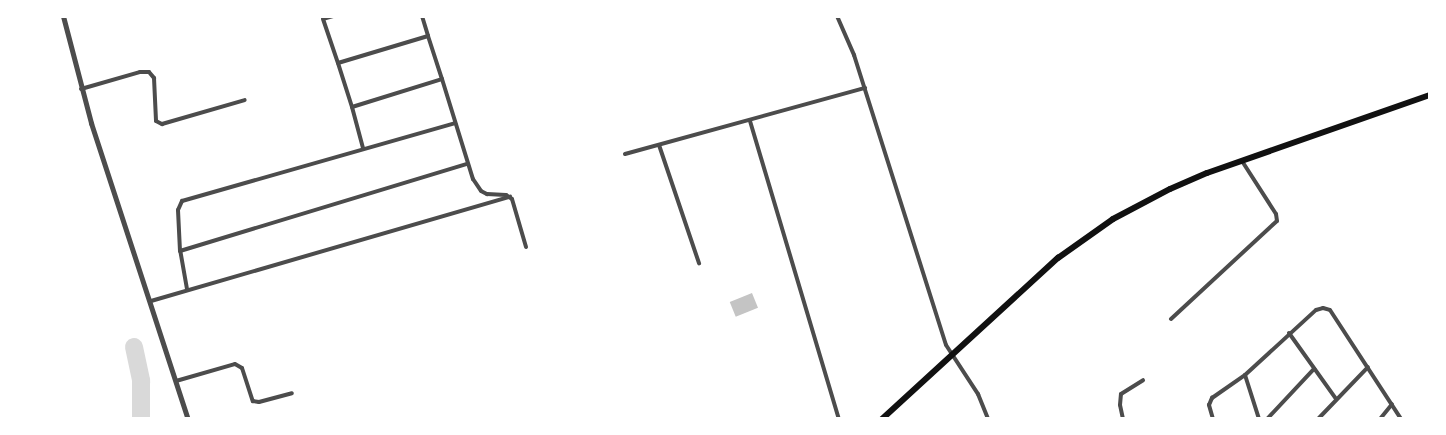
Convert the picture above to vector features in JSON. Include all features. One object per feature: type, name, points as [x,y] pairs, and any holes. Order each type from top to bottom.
[{"type":"main road","points":[[882,419],[1058,258],[1113,218],[1170,189],[1242,161],[1430,95]]},
{"type":"street","points":[[63,16],[82,89],[188,419]]},
{"type":"street","points":[[334,16],[322,18],[338,63],[363,148]]},
{"type":"street","points":[[422,16],[467,164],[476,186],[480,191],[488,194],[510,197],[514,202],[526,247]]},
{"type":"street","points":[[837,16],[854,55],[865,88],[942,332],[951,355],[978,394],[988,419]]},
{"type":"street","points":[[338,63],[428,36]]},
{"type":"street","points":[[82,89],[140,72],[149,72],[154,78],[156,121],[162,124],[245,100]]},
{"type":"street","points":[[352,108],[442,79]]},
{"type":"street","points":[[624,154],[865,88]]},
{"type":"street","points":[[750,121],[839,419]]},
{"type":"street","points":[[187,289],[180,252],[178,210],[182,201],[455,123]]},
{"type":"street","points":[[660,145],[699,263]]},
{"type":"street","points":[[1171,319],[1277,221],[1276,214],[1242,161]]},
{"type":"street","points":[[180,252],[467,164]]},
{"type":"street","points":[[151,301],[187,289],[510,197]]},
{"type":"street","points":[[1213,419],[1209,405],[1212,398],[1245,375],[1316,310],[1326,308],[1368,367],[1401,419]]},
{"type":"street","points":[[1289,333],[1336,399]]},
{"type":"street","points":[[176,381],[235,364],[242,368],[253,401],[260,402],[292,393]]},
{"type":"street","points":[[1318,419],[1368,367]]},
{"type":"street","points":[[1267,419],[1314,370]]},
{"type":"street","points":[[1245,375],[1259,419]]},
{"type":"street","points":[[1123,419],[1120,405],[1121,394],[1143,380]]},
{"type":"street","points":[[1380,419],[1392,404]]},
{"type":"building","points":[[752,293],[758,308],[736,317],[730,302]]},
{"type":"waterway","points":[[134,347],[141,381],[141,419]]}]
